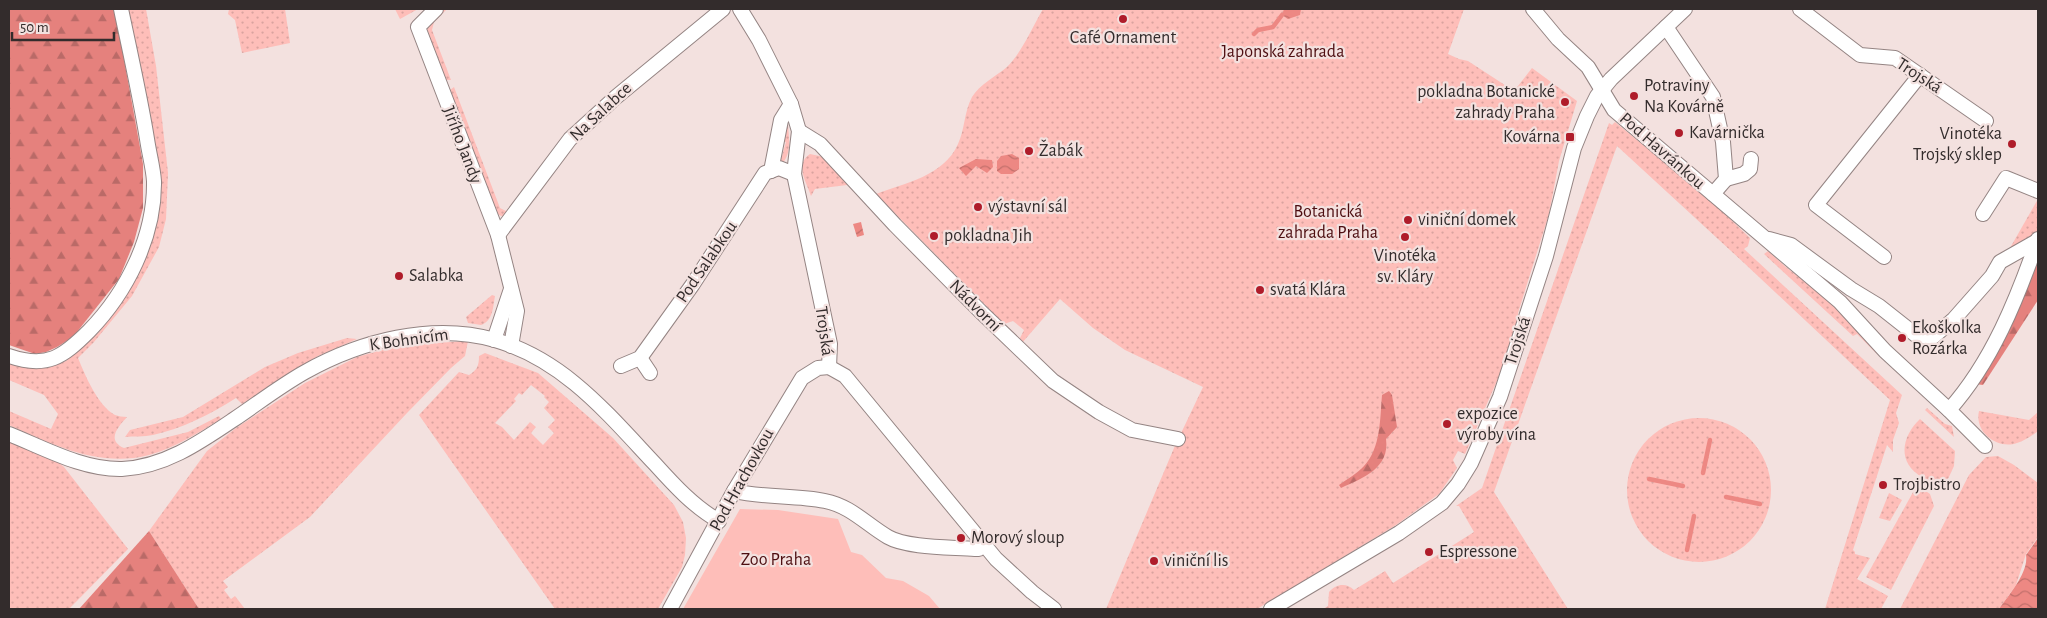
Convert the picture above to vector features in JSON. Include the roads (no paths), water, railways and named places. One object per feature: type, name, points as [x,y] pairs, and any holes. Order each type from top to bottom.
[{"type":"street","points":[[9,356],[32,361],[47,361],[71,349],[97,322],[119,293],[143,246],[151,216],[154,180],[121,9]]},
{"type":"street","name":"Jiřího Jandy","points":[[436,9],[418,27],[498,234],[516,311],[511,346]]},
{"type":"street","name":"Na Salabce","points":[[498,234],[570,139],[616,96],[723,9]]},
{"type":"street","name":"Trojská","points":[[740,9],[759,40],[791,104],[800,131],[794,174],[830,344],[829,368],[845,376],[983,544],[1032,592],[1054,609]]},
{"type":"street","name":"Pod Havránkou","points":[[1532,9],[1558,40],[1588,67],[1614,110],[1840,302],[1885,350],[1985,446]]},
{"type":"street","name":"Trojská","points":[[1271,609],[1399,533],[1442,502],[1458,484],[1471,463],[1500,397],[1546,256],[1574,148],[1587,116],[1602,89],[1685,9]]},
{"type":"street","name":"Trojská","points":[[1800,9],[1860,55],[1895,58],[1986,121]]},
{"type":"street","points":[[1666,26],[1713,97],[1723,142],[1726,179]]},
{"type":"street","points":[[1884,257],[1816,205],[1920,75]]},
{"type":"street","points":[[771,171],[781,120],[791,104]]},
{"type":"street","name":"Nádvorní","points":[[800,131],[820,144],[902,232],[1053,381],[1099,412],[1132,430],[1178,439]]},
{"type":"street","points":[[1712,194],[1726,179],[1744,174],[1750,168],[1751,159]]},
{"type":"street","points":[[771,171],[779,168],[794,174]]},
{"type":"street","name":"Pod Salabkou","points":[[640,358],[693,284],[765,173],[771,171]]},
{"type":"street","points":[[1983,214],[2006,178],[2038,191]]},
{"type":"street","name":"Pod Havránkou","points":[[1763,238],[1791,245],[1851,290],[1880,306],[1917,336],[1933,337],[1954,319],[1992,276],[2000,262],[2038,239]]},
{"type":"street","points":[[1949,410],[1964,394],[1995,342],[2017,294],[2038,239]]},
{"type":"street","points":[[494,340],[512,288]]},
{"type":"street","name":"K Bohnicím","points":[[9,434],[68,458],[93,465],[120,469],[144,466],[178,454],[217,431],[305,372],[356,348],[389,339],[442,333],[494,340],[553,366],[568,376],[596,401],[680,492],[719,521]]},
{"type":"street","points":[[621,366],[640,358],[650,373]]},
{"type":"street","name":"Pod Hrachovkou","points":[[670,609],[734,491],[802,378],[818,368],[829,368]]},
{"type":"street","points":[[734,491],[772,497],[826,500],[848,509],[889,538],[902,542],[975,550],[979,549],[983,544]]},
{"type":"water","points":[[1284,9],[1301,9],[1300,15],[1288,19],[1282,15]]},
{"type":"water","points":[[1012,154],[1019,158],[1019,169],[1012,174],[1001,174],[997,171],[997,161],[1001,156]]},
{"type":"water","points":[[976,159],[992,160],[993,167],[987,173],[976,166],[966,176],[959,168]]},
{"type":"water","points":[[861,222],[864,235],[857,237],[853,224]]},
{"type":"water","points":[[2038,538],[2038,609],[1999,609],[2021,576],[2026,562],[2026,555]]},
{"type":"waterway","points":[[1254,34],[1258,30],[1273,27],[1282,15]]},
{"type":"waterway","points":[[1703,473],[1710,440]]},
{"type":"waterway","points":[[1649,479],[1683,486]]},
{"type":"waterway","points":[[1726,497],[1760,504]]},
{"type":"waterway","points":[[1687,550],[1694,516]]},
{"type":"place","name":"Café Ornament","points":[[1123,19]]},
{"type":"place","name":"Potraviny Na Kovárně","points":[[1634,96]]},
{"type":"place","name":"pokladna Botanické zahrady Praha","points":[[1565,102]]},
{"type":"place","name":"Kavárnička","points":[[1679,133]]},
{"type":"place","name":"Kovárna","points":[[1570,137]]},
{"type":"place","name":"Vinotéka Trojský sklep","points":[[2012,144]]},
{"type":"place","name":"Žabák","points":[[1029,151]]},
{"type":"place","name":"výstavní sál","points":[[978,207]]},
{"type":"place","name":"viniční domek","points":[[1408,220]]},
{"type":"place","name":"pokladna Jih","points":[[934,236]]},
{"type":"place","name":"Vinotéka sv. Kláry","points":[[1405,237]]},
{"type":"place","name":"Salabka","points":[[399,276]]},
{"type":"place","name":"svatá Klára","points":[[1260,290]]},
{"type":"place","name":"Ekoškolka Rozárka","points":[[1902,338]]},
{"type":"place","name":"expozice výroby vína","points":[[1447,424]]},
{"type":"place","name":"Trojbistro","points":[[1883,485]]},
{"type":"place","name":"Morový sloup","points":[[961,538]]},
{"type":"place","name":"Espressone","points":[[1429,552]]},
{"type":"place","name":"viniční lis","points":[[1154,561]]},
{"type":"park label","name":"Japonská zahrada","points":[[1283,52]]},
{"type":"park label","name":"Botanická zahrada Praha","points":[[1328,222]]},
{"type":"park label","name":"Zoo Praha","points":[[776,560]]}]
